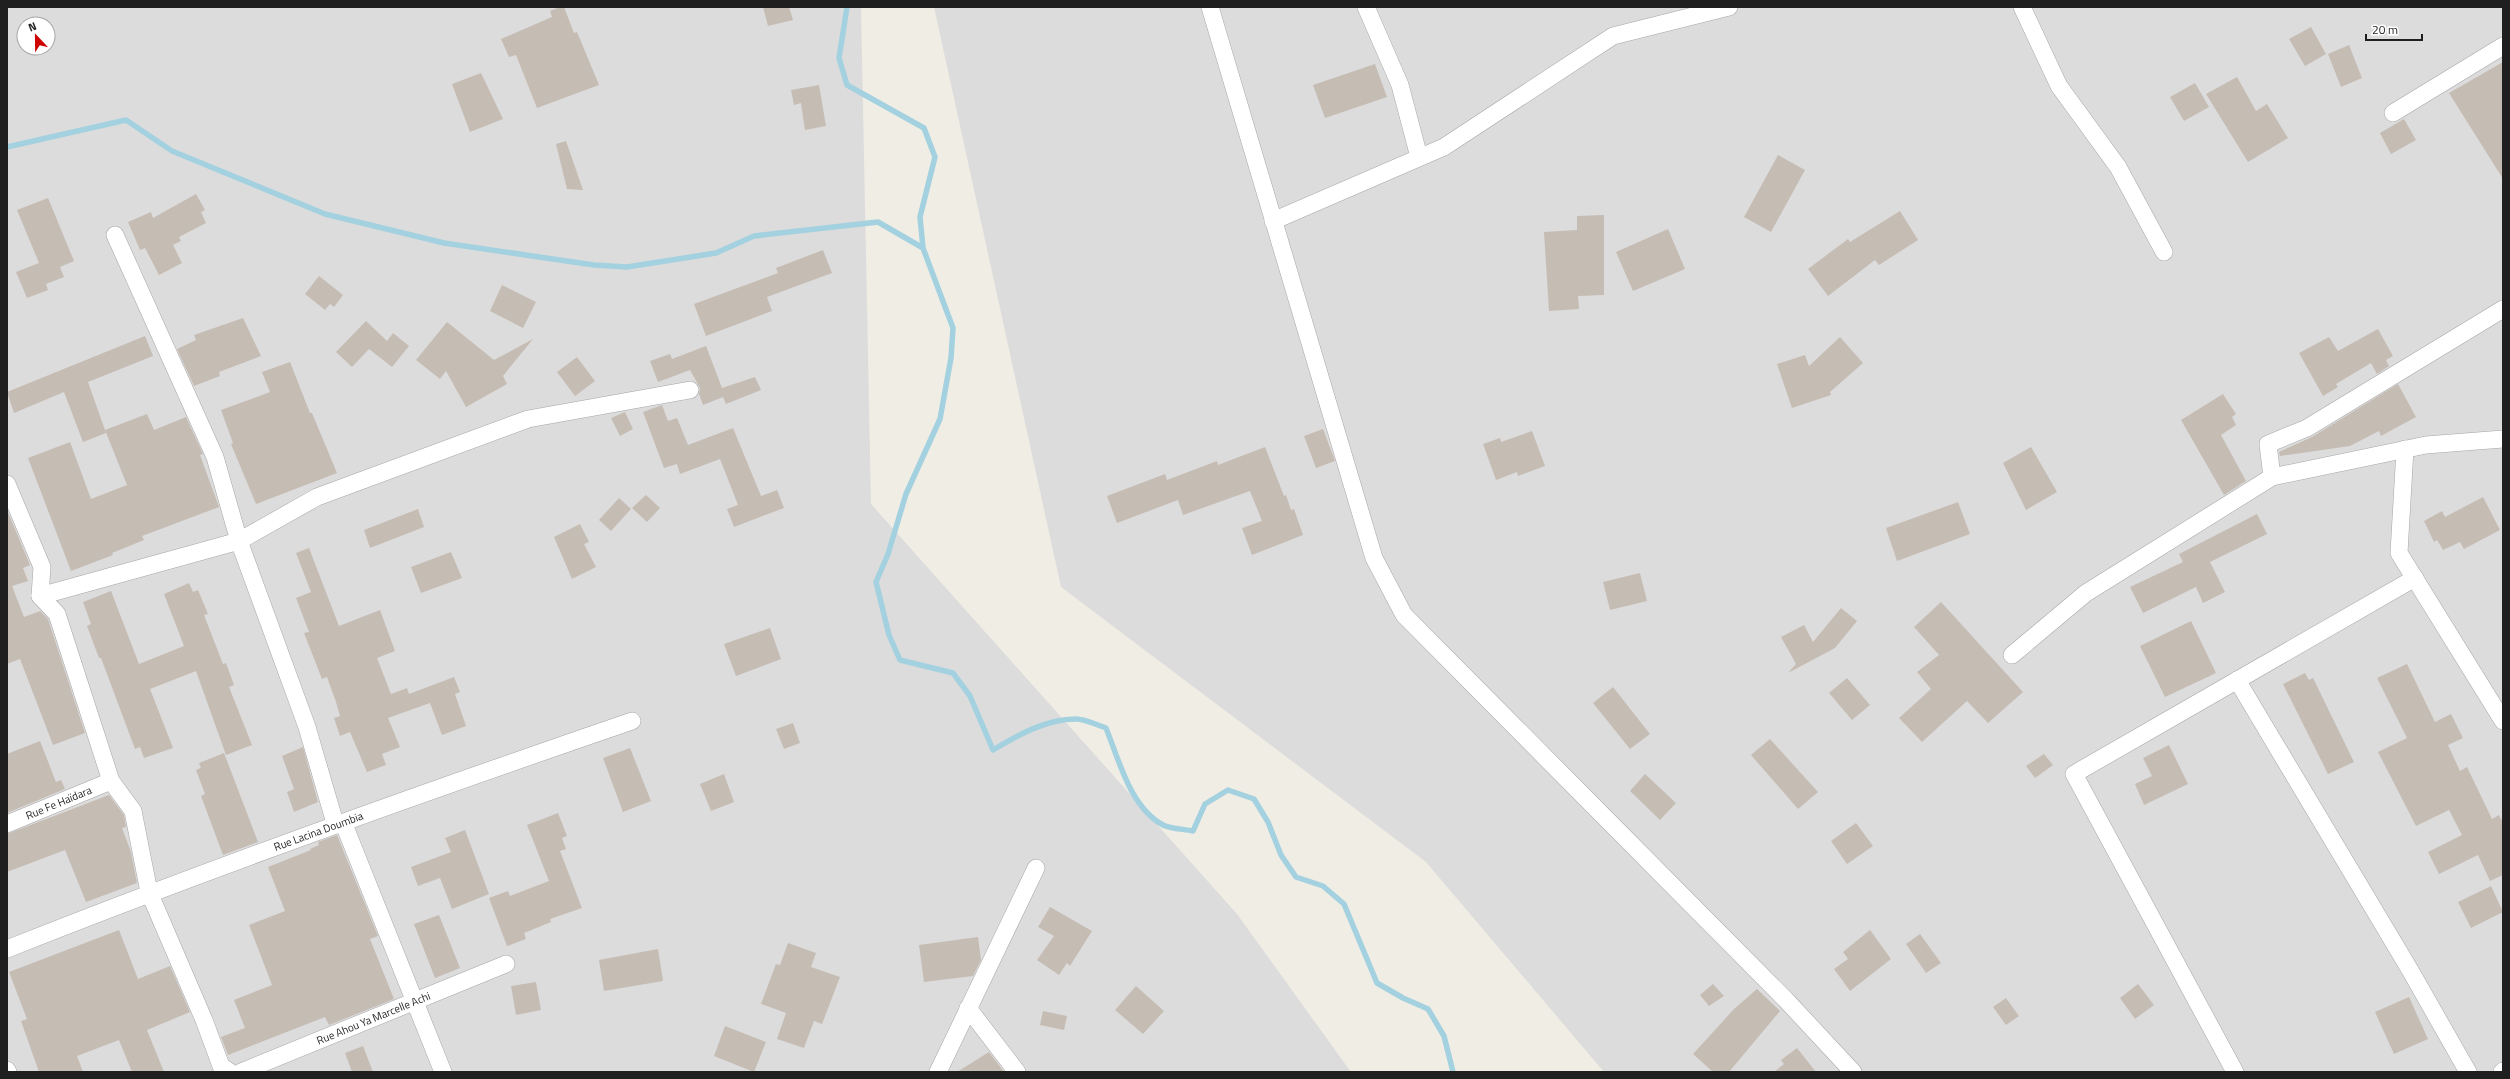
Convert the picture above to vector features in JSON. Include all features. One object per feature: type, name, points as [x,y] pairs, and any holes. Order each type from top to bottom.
[{"type":"street","points":[[1210,7],[1374,558],[1404,615],[1786,1000],[1853,1072]]},
{"type":"street","points":[[1366,7],[1400,85],[1419,157]]},
{"type":"street","points":[[1273,221],[1444,146],[1613,36],[1729,7]]},
{"type":"street","points":[[2022,7],[2059,86],[2118,167],[2164,252]]},
{"type":"street","points":[[2393,113],[2503,46]]},
{"type":"street","points":[[115,235],[215,457],[239,541],[307,727],[335,823],[345,827],[443,1072]]},
{"type":"street","points":[[2272,477],[2268,444],[2307,428],[2503,309]]},
{"type":"street","points":[[40,596],[239,541],[317,497],[528,418],[690,390]]},
{"type":"street","points":[[2012,655],[2086,593],[2272,477],[2426,445],[2503,439]]},
{"type":"street","points":[[2405,449],[2399,553],[2503,721]]},
{"type":"street","points":[[7,484],[42,567],[40,596],[57,614],[111,781],[133,811],[149,892],[204,1020],[221,1066],[230,1072]]},
{"type":"street","points":[[2235,1072],[2074,774],[2415,578]]},
{"type":"street","points":[[2237,680],[2410,970],[2468,1072]]},
{"type":"street","name":"Rue Lacina Doumbia","points":[[7,949],[149,892],[335,823],[632,720]]},
{"type":"street","name":"Rue Fe Haïdara","points":[[7,824],[111,781]]},
{"type":"street","points":[[938,1072],[1036,868]]},
{"type":"street","name":"Rue Ahou Ya Marcelle Achi","points":[[241,1072],[506,964]]},
{"type":"street","points":[[968,1008],[1018,1072]]},
{"type":"shaded area","points":[[7,7],[861,7],[871,504],[1237,914],[1351,1072],[7,1072]]},
{"type":"shaded area","points":[[934,7],[2503,7],[2503,1072],[1604,1072],[1426,862],[1061,587]]},
{"type":"building","points":[[564,7],[574,33],[577,32],[599,85],[537,108],[516,55],[509,57],[501,39],[552,17],[550,11]]},
{"type":"building","points":[[763,7],[789,7],[793,20],[768,26]]},
{"type":"building","points":[[2311,27],[2326,54],[2305,66],[2289,39]]},
{"type":"building","points":[[2349,45],[2362,78],[2341,87],[2328,54]]},
{"type":"building","points":[[2503,62],[2503,179],[2449,93]]},
{"type":"building","points":[[1375,64],[1387,97],[1325,118],[1313,85]]},
{"type":"building","points":[[481,73],[503,119],[470,132],[452,84]]},
{"type":"building","points":[[2237,77],[2256,111],[2267,104],[2288,138],[2248,162],[2206,94]]},
{"type":"building","points":[[2195,83],[2209,107],[2184,121],[2170,97]]},
{"type":"building","points":[[819,85],[826,126],[805,130],[801,103],[794,105],[791,90]]},
{"type":"building","points":[[2404,119],[2416,140],[2391,154],[2380,133]]},
{"type":"building","points":[[566,141],[583,190],[567,189],[556,144]]},
{"type":"building","points":[[1778,155],[1805,170],[1771,232],[1744,217]]},
{"type":"building","points":[[196,194],[205,210],[201,212],[206,223],[179,237],[181,241],[173,245],[182,263],[159,275],[145,248],[140,250],[128,222],[151,212],[153,218]]},
{"type":"building","points":[[48,198],[74,261],[60,267],[64,277],[46,284],[48,290],[27,298],[16,272],[39,263],[17,210]]},
{"type":"building","points":[[1900,211],[1918,240],[1879,265],[1875,260],[1828,296],[1808,269],[1848,239],[1850,242]]},
{"type":"building","points":[[1604,215],[1604,295],[1578,296],[1579,309],[1549,311],[1544,232],[1577,230],[1577,216]]},
{"type":"building","points":[[1668,229],[1685,269],[1633,291],[1616,252]]},
{"type":"building","points":[[823,250],[832,273],[767,297],[772,311],[706,336],[694,304],[778,273],[776,268]]},
{"type":"building","points":[[319,276],[343,295],[334,307],[330,304],[325,310],[305,294]]},
{"type":"building","points":[[502,285],[536,302],[523,328],[490,311]]},
{"type":"building","points":[[243,318],[261,356],[219,372],[220,376],[194,386],[177,349],[196,340],[194,335]]},
{"type":"building","points":[[366,321],[387,341],[393,333],[409,346],[392,367],[369,349],[352,367],[336,352]]},
{"type":"building","points":[[447,322],[494,360],[533,339],[503,376],[507,384],[466,407],[446,371],[440,379],[416,360]]},
{"type":"building","points":[[2378,329],[2393,356],[2386,360],[2389,366],[2377,374],[2371,363],[2336,384],[2338,387],[2323,396],[2299,353],[2329,337],[2338,351]]},
{"type":"building","points":[[145,336],[153,356],[88,382],[106,433],[83,442],[64,392],[14,413],[7,392]]},
{"type":"building","points":[[1840,337],[1863,363],[1830,392],[1831,395],[1792,408],[1777,364],[1805,355],[1809,366]]},
{"type":"building","points":[[706,346],[722,388],[755,377],[761,390],[726,404],[723,397],[703,405],[699,394],[700,388],[690,370],[658,382],[650,361],[670,354],[672,359]]},
{"type":"building","points":[[577,357],[595,381],[575,396],[557,372]]},
{"type":"building","points":[[290,362],[310,413],[312,413],[337,473],[256,504],[231,444],[233,443],[221,410],[270,392],[262,372]]},
{"type":"building","points":[[2398,384],[2416,417],[2381,436],[2379,431],[2350,446],[2280,456],[2279,452],[2312,437]]},
{"type":"building","points":[[2223,394],[2236,414],[2232,417],[2236,425],[2221,435],[2246,481],[2224,495],[2181,420]]},
{"type":"building","points":[[662,405],[668,421],[677,418],[688,445],[733,428],[761,496],[777,490],[784,508],[734,527],[727,509],[738,505],[720,459],[680,474],[677,464],[664,468],[643,412]]},
{"type":"building","points":[[625,412],[633,429],[620,436],[611,418]]},
{"type":"building","points":[[147,414],[154,430],[186,417],[203,454],[200,455],[219,507],[142,536],[144,540],[112,553],[113,555],[71,571],[28,458],[70,442],[91,499],[127,485],[105,430]]},
{"type":"building","points":[[1323,429],[1335,461],[1316,468],[1304,436]]},
{"type":"building","points":[[1532,431],[1545,466],[1518,476],[1517,472],[1496,480],[1483,444],[1500,438],[1501,442]]},
{"type":"building","points":[[1265,447],[1284,496],[1286,495],[1291,510],[1294,509],[1303,535],[1252,555],[1242,528],[1262,521],[1250,491],[1183,515],[1178,500],[1117,523],[1107,496],[1165,474],[1167,480],[1217,461],[1218,465]]},
{"type":"building","points":[[2031,447],[2057,492],[2026,510],[2003,463]]},
{"type":"building","points":[[646,495],[660,508],[647,522],[632,508]]},
{"type":"building","points":[[2483,497],[2500,530],[2464,549],[2460,542],[2443,550],[2437,540],[2434,542],[2424,521],[2442,511],[2445,517]]},
{"type":"building","points":[[619,498],[631,509],[611,531],[599,520]]},
{"type":"building","points":[[1958,502],[1970,534],[1897,561],[1886,528]]},
{"type":"building","points":[[418,509],[424,527],[370,548],[364,530]]},
{"type":"building","points":[[7,510],[30,565],[23,568],[28,581],[12,586],[24,617],[40,611],[48,619],[85,733],[53,745],[20,659],[7,664]]},
{"type":"building","points":[[2257,514],[2267,534],[2210,562],[2225,592],[2203,603],[2196,587],[2143,613],[2130,587],[2183,562],[2179,554]]},
{"type":"building","points":[[580,524],[589,542],[584,544],[596,567],[572,579],[554,537]]},
{"type":"building","points":[[309,548],[339,626],[380,610],[395,651],[377,658],[391,694],[407,688],[409,694],[454,677],[460,692],[455,694],[466,726],[442,735],[430,703],[388,718],[400,747],[382,754],[386,765],[367,772],[350,732],[340,736],[334,718],[340,716],[336,702],[327,677],[322,679],[304,633],[309,632],[296,598],[311,592],[296,553]]},
{"type":"building","points":[[451,552],[462,578],[421,593],[411,567]]},
{"type":"building","points":[[1640,573],[1647,601],[1610,610],[1603,582]]},
{"type":"building","points":[[189,583],[193,592],[198,590],[208,614],[204,615],[223,664],[226,663],[234,685],[229,687],[252,745],[226,755],[196,671],[150,689],[173,748],[144,758],[140,747],[135,749],[101,658],[99,658],[87,626],[91,624],[83,602],[111,591],[139,664],[184,646],[164,594]]},
{"type":"building","points":[[1941,602],[2023,692],[1988,723],[1967,701],[1922,742],[1899,718],[1931,689],[1917,672],[1939,655],[1914,627]]},
{"type":"building","points":[[1841,608],[1857,621],[1835,648],[1788,673],[1796,664],[1781,637],[1804,625],[1813,642]]},
{"type":"building","points":[[2191,621],[2216,673],[2165,697],[2140,646]]},
{"type":"building","points":[[770,628],[781,659],[736,676],[724,644]]},
{"type":"building","points":[[2407,664],[2435,722],[2451,714],[2463,738],[2448,745],[2460,771],[2467,767],[2492,819],[2499,815],[2503,823],[2503,875],[2490,881],[2478,855],[2439,874],[2428,852],[2462,835],[2449,810],[2416,826],[2378,752],[2407,738],[2377,678]]},
{"type":"building","points":[[2305,673],[2309,680],[2313,678],[2354,762],[2328,774],[2283,684]]},
{"type":"building","points":[[1847,678],[1870,705],[1852,720],[1829,693]]},
{"type":"building","points":[[1613,687],[1650,734],[1630,749],[1593,703]]},
{"type":"building","points":[[793,723],[800,743],[784,749],[776,729]]},
{"type":"building","points":[[1770,739],[1818,792],[1798,809],[1751,755]]},
{"type":"building","points":[[40,741],[56,782],[61,780],[65,789],[7,813],[7,754]]},
{"type":"building","points":[[2169,745],[2188,784],[2144,805],[2135,784],[2152,776],[2143,758]]},
{"type":"building","points":[[303,747],[318,802],[294,812],[287,792],[294,789],[282,756]]},
{"type":"building","points":[[630,748],[651,801],[623,812],[603,758]]},
{"type":"building","points":[[224,753],[258,842],[223,855],[201,796],[205,794],[196,770],[201,768],[199,763]]},
{"type":"building","points":[[2044,754],[2053,765],[2035,778],[2026,766]]},
{"type":"building","points":[[724,774],[734,802],[711,811],[700,784]]},
{"type":"building","points":[[1645,774],[1676,803],[1660,820],[1630,791]]},
{"type":"building","points":[[109,795],[124,815],[126,827],[122,828],[131,852],[137,883],[86,902],[65,850],[7,872],[7,834]]},
{"type":"building","points":[[558,813],[567,836],[562,838],[566,849],[560,851],[582,908],[550,919],[551,922],[524,933],[526,939],[507,946],[489,898],[508,891],[510,896],[549,881],[527,825]]},
{"type":"building","points":[[1856,823],[1873,846],[1847,864],[1831,841]]},
{"type":"building","points":[[465,830],[489,894],[452,909],[440,878],[418,886],[411,867],[451,852],[445,838]]},
{"type":"building","points":[[337,835],[378,936],[370,939],[394,999],[329,1025],[325,1017],[228,1055],[221,1037],[245,1028],[234,1000],[272,985],[249,925],[285,911],[268,867],[311,850],[310,849],[319,845],[318,842]]},
{"type":"building","points":[[2491,886],[2503,912],[2471,928],[2458,902]]},
{"type":"building","points":[[1050,907],[1092,931],[1070,966],[1067,963],[1059,975],[1037,960],[1054,936],[1038,927]]},
{"type":"building","points":[[439,915],[460,968],[435,978],[414,924]]},
{"type":"building","points":[[119,930],[138,979],[170,966],[190,1012],[147,1030],[164,1072],[132,1072],[119,1040],[77,1056],[83,1072],[39,1072],[21,1021],[27,1019],[9,972]]},
{"type":"building","points":[[1870,930],[1891,959],[1850,991],[1834,969],[1848,959],[1843,952]]},
{"type":"building","points":[[1920,934],[1941,963],[1926,973],[1906,944]]},
{"type":"building","points":[[978,937],[981,960],[973,976],[924,982],[919,945]]},
{"type":"building","points":[[788,943],[816,953],[811,967],[840,977],[822,1024],[814,1021],[804,1048],[777,1039],[786,1013],[761,1004],[776,964],[780,965]]},
{"type":"building","points":[[658,949],[663,981],[604,991],[599,960]]},
{"type":"building","points":[[536,982],[541,1010],[516,1015],[511,986]]},
{"type":"building","points":[[1713,984],[1724,996],[1709,1006],[1700,995]]},
{"type":"building","points":[[2138,984],[2154,1005],[2135,1019],[2120,998]]},
{"type":"building","points":[[1136,986],[1164,1011],[1143,1034],[1115,1010]]},
{"type":"building","points":[[1757,989],[1780,1011],[1729,1072],[1713,1072],[1693,1054],[1734,1009]]},
{"type":"building","points":[[2409,997],[2428,1039],[2394,1054],[2375,1012]]},
{"type":"building","points":[[2006,998],[2019,1016],[2006,1025],[1993,1007]]},
{"type":"building","points":[[1043,1011],[1067,1016],[1064,1030],[1040,1025]]},
{"type":"building","points":[[725,1026],[766,1042],[754,1072],[714,1056]]},
{"type":"building","points":[[363,1046],[373,1072],[352,1072],[345,1053]]},
{"type":"building","points":[[1797,1048],[1816,1072],[1774,1072],[1784,1064],[1781,1060]]},
{"type":"building","points":[[989,1052],[1004,1072],[957,1072]]},
{"type":"waterway","points":[[847,7],[839,58],[847,85],[924,128],[935,157],[920,217],[923,248],[953,328],[951,358],[940,419],[906,494],[888,554],[876,582],[889,635],[900,660],[953,673],[970,696],[993,750],[1022,734],[1054,722],[1080,719],[1106,728],[1121,768],[1134,795],[1142,807],[1163,825],[1193,831],[1205,804],[1228,790],[1254,799],[1268,822],[1281,855],[1296,877],[1323,886],[1344,904],[1377,983],[1403,998],[1428,1009],[1444,1036],[1453,1072]]},
{"type":"waterway","points":[[7,147],[126,120],[172,151],[325,214],[444,243],[594,265],[627,267],[716,253],[754,236],[878,222],[923,248]]}]
